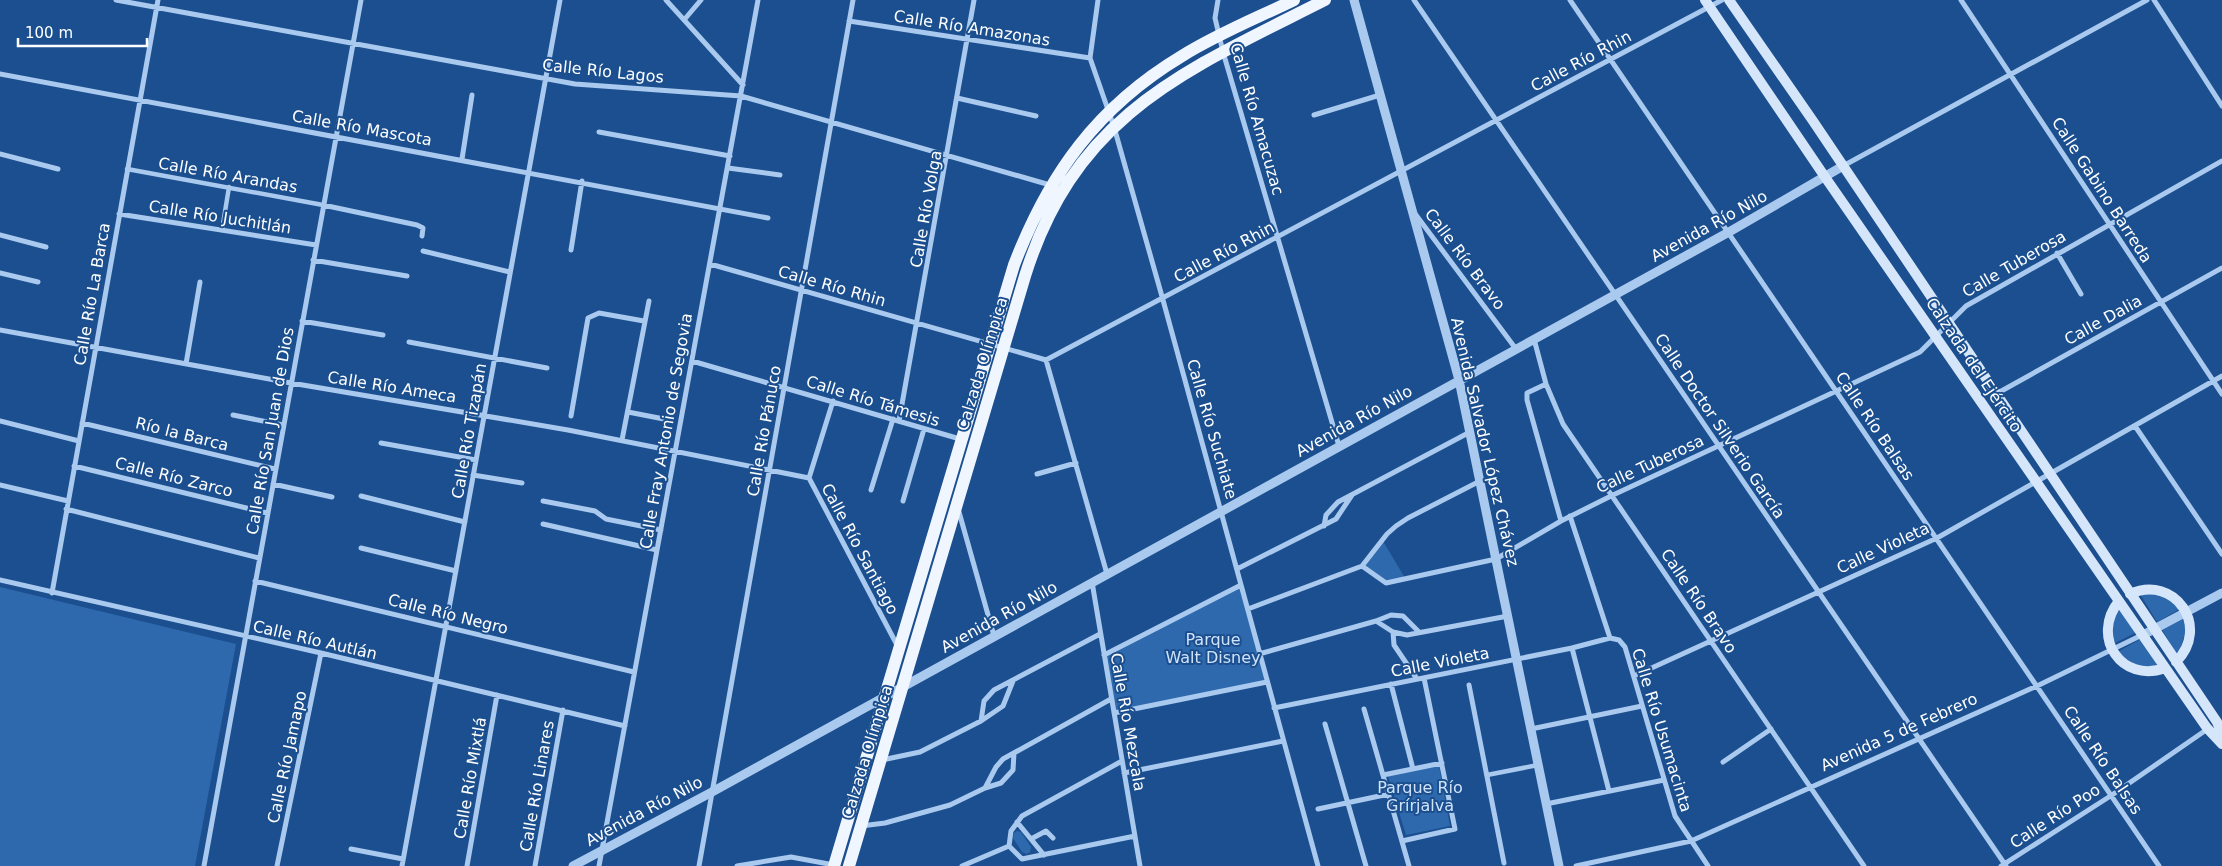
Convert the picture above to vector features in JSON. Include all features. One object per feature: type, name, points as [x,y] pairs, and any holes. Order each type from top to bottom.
[{"type":"main road","name":"Calzada Olímpica","points":[[834,865],[887,695],[1016,258],[1051,185],[1082,142],[1109,111],[1156,72],[1182,55],[1294,0]]},
{"type":"main road","name":"Calzada Olímpica","points":[[849,866],[1031,257],[1047,220],[1078,168],[1114,127],[1138,105],[1167,84],[1223,52],[1325,0]]},
{"type":"main road","name":"Calzada del Ejército","points":[[1729,0],[1948,322],[2153,630],[2220,721],[2222,734]]},
{"type":"main road","name":"Calzada del Ejército","points":[[1707,3],[2035,482],[2207,728],[2222,744]]},
{"type":"main road","points":[[2130,594],[2150,589],[2161,590],[2179,602],[2186,612],[2190,627],[2190,638],[2186,649],[2176,662]]},
{"type":"main road","points":[[2119,601],[2108,622],[2107,632],[2112,650],[2121,661],[2140,671],[2150,672],[2166,668]]},
{"type":"street","name":"Calle Río Lagos","points":[[116,0],[575,84],[741,96],[1051,185]]},
{"type":"street","name":"Calle Río La Barca","points":[[52,593],[158,0]]},
{"type":"street","name":"Calle Río San Juan de Dios","points":[[204,866],[360,0]]},
{"type":"street","name":"Calle Río Tizapán","points":[[402,866],[560,0]]},
{"type":"street","points":[[666,0],[743,84]]},
{"type":"street","points":[[684,20],[701,0]]},
{"type":"street","name":"Calle Fray Antonio de Segovia","points":[[599,866],[758,0]]},
{"type":"street","name":"Calle Río Pánuco","points":[[699,866],[853,0]]},
{"type":"street","name":"Calle Río Volga","points":[[900,421],[974,0]]},
{"type":"street","name":"Calle Río Suchiate","points":[[1098,0],[1090,58],[1114,127],[1163,300],[1318,866]]},
{"type":"street","name":"Calle Río Amacuzac","points":[[1218,0],[1215,18],[1223,52],[1339,446]]},
{"type":"street","name":"Avenida Salvador López Chávez","points":[[1354,0],[1459,380],[1559,866]]},
{"type":"street","name":"Calle Doctor Silverio García","points":[[1414,0],[2004,865]]},
{"type":"street","name":"Calle Río Balsas","points":[[1570,0],[2159,866]]},
{"type":"street","name":"Calle Río Rhin","points":[[710,264],[1046,360],[1163,300],[1610,60],[1707,3],[1722,0]]},
{"type":"street","name":"Calle Gabino Barreda","points":[[1961,0],[2222,394]]},
{"type":"street","name":"Avenida Río Nilo","points":[[573,866],[712,792],[1534,340],[2010,73],[2147,0]]},
{"type":"street","points":[[2154,0],[2222,106]]},
{"type":"street","name":"Calle Río Amazonas","points":[[849,21],[1090,58]]},
{"type":"street","name":"Calle Río Mascota","points":[[0,74],[529,171],[768,218]]},
{"type":"street","points":[[462,159],[472,95]]},
{"type":"street","points":[[1314,115],[1380,95]]},
{"type":"street","points":[[957,98],[1036,116]]},
{"type":"street","points":[[599,132],[730,156]]},
{"type":"street","points":[[0,154],[58,169]]},
{"type":"street","name":"Calle Tuberosa","points":[[1362,566],[1386,584],[1496,559],[1570,516],[1613,495],[1837,393],[1920,352],[1966,306],[2222,161]]},
{"type":"street","points":[[728,168],[780,175]]},
{"type":"street","name":"Calle Río Arandas","points":[[128,169],[323,205]]},
{"type":"street","points":[[571,250],[582,181]]},
{"type":"street","points":[[222,230],[228,187]]},
{"type":"street","points":[[323,205],[417,225],[423,228],[422,236]]},
{"type":"street","name":"Calle Río Bravo","points":[[1411,208],[1516,349]]},
{"type":"street","name":"Calle Río Juchitlán","points":[[119,214],[316,245]]},
{"type":"street","points":[[0,235],[46,247]]},
{"type":"street","points":[[422,251],[510,272]]},
{"type":"street","points":[[2057,253],[2081,294]]},
{"type":"street","points":[[313,260],[407,276]]},
{"type":"street","name":"Calle Dalia","points":[[1996,394],[2222,268]]},
{"type":"street","points":[[0,274],[38,282]]},
{"type":"street","points":[[186,364],[200,282]]},
{"type":"street","points":[[622,440],[649,301]]},
{"type":"street","points":[[571,416],[588,318],[599,313],[644,321]]},
{"type":"street","points":[[302,321],[383,335]]},
{"type":"street","name":"Calle Río Ameca","points":[[0,330],[291,383],[622,440],[809,478]]},
{"type":"street","name":"Calle Río Bravo","points":[[1534,340],[1546,384],[1563,424],[1864,866]]},
{"type":"street","points":[[409,342],[547,368]]},
{"type":"street","points":[[1046,360],[1107,574]]},
{"type":"street","name":"Calle Río Támesis","points":[[692,361],[961,440]]},
{"type":"street","name":"Calle Violeta","points":[[1634,676],[1937,538],[2222,376]]},
{"type":"street","points":[[1546,384],[1527,393],[1527,400],[1561,521]]},
{"type":"street","name":"Calle Río Santiago","points":[[833,402],[809,478],[900,650]]},
{"type":"street","points":[[628,412],[669,420]]},
{"type":"street","points":[[233,415],[284,425]]},
{"type":"street","points":[[871,490],[893,419]]},
{"type":"street","points":[[0,421],[79,441]]},
{"type":"street","name":"Río la Barca","points":[[82,423],[276,469]]},
{"type":"street","points":[[2135,426],[2222,554]]},
{"type":"street","points":[[903,501],[924,429]]},
{"type":"street","points":[[1324,526],[1326,515],[1330,508],[1352,494],[1470,432]]},
{"type":"street","points":[[381,443],[476,460]]},
{"type":"street","points":[[1037,474],[1076,463]]},
{"type":"street","name":"Calle Río Zarco","points":[[74,466],[268,513]]},
{"type":"street","points":[[473,475],[522,482]]},
{"type":"street","points":[[1248,609],[1362,566],[1396,526],[1480,481]]},
{"type":"street","points":[[273,484],[332,497]]},
{"type":"street","points":[[0,485],[68,501]]},
{"type":"street","points":[[1237,568],[1324,526],[1342,513],[1352,494]]},
{"type":"street","points":[[361,496],[464,522]]},
{"type":"street","points":[[543,501],[595,511],[606,519],[661,530]]},
{"type":"street","points":[[957,506],[994,636]]},
{"type":"street","points":[[66,509],[260,558]]},
{"type":"street","name":"Calle Río Usumacinta","points":[[1570,516],[1610,638],[1619,640],[1625,647],[1675,816],[1708,866]]},
{"type":"street","points":[[543,524],[657,550]]},
{"type":"street","points":[[360,548],[456,571]]},
{"type":"street","name":"Calle Río Autlán","points":[[0,580],[321,653],[624,726]]},
{"type":"street","name":"Calle Río Negro","points":[[255,581],[634,672]]},
{"type":"street","name":"Calle Río Mezcala","points":[[1092,582],[1140,866]]},
{"type":"street","points":[[1104,655],[1241,585]]},
{"type":"street","name":"Avenida 5 de Febrero","points":[[1576,866],[1691,841],[2037,686],[2153,630],[2222,593]]},
{"type":"street","points":[[1259,654],[1376,621],[1391,615],[1403,616],[1419,632]]},
{"type":"street","points":[[1376,621],[1393,632],[1406,635],[1508,616]]},
{"type":"street","points":[[1393,632],[1394,644],[1417,679]]},
{"type":"street","points":[[981,721],[986,697],[994,690],[1100,634]]},
{"type":"street","name":"Calle Violeta","points":[[1274,708],[1572,648],[1610,638]]},
{"type":"street","points":[[1572,648],[1609,791]]},
{"type":"street","name":"Calle Río Jamapo","points":[[277,866],[321,653]]},
{"type":"street","points":[[1402,841],[1455,829],[1424,678]]},
{"type":"street","points":[[882,760],[920,752],[981,721],[1003,706],[1013,681]]},
{"type":"street","points":[[1114,713],[1267,682]]},
{"type":"street","points":[[1391,684],[1413,769]]},
{"type":"street","points":[[1469,685],[1504,863]]},
{"type":"street","name":"Calle Río Mixtlá","points":[[467,866],[497,695]]},
{"type":"street","points":[[985,788],[996,766],[1014,753],[1111,699]]},
{"type":"street","points":[[1531,729],[1642,706]]},
{"type":"street","points":[[1364,709],[1409,866]]},
{"type":"street","name":"Calle Río Linares","points":[[536,866],[563,710]]},
{"type":"street","name":"Calle Río Poo","points":[[2004,865],[2112,795],[2207,728],[2220,721]]},
{"type":"street","points":[[1325,724],[1366,866]]},
{"type":"street","points":[[1723,762],[1771,730]]},
{"type":"street","points":[[1124,773],[1283,741]]},
{"type":"street","points":[[861,826],[885,823],[950,805],[985,788],[1001,783],[1011,774],[1014,753]]},
{"type":"street","points":[[1009,846],[1010,835],[1022,816],[1122,761]]},
{"type":"street","points":[[1383,775],[1442,763]]},
{"type":"street","points":[[1487,775],[1538,764]]},
{"type":"street","points":[[1546,804],[1664,780]]},
{"type":"street","points":[[1318,809],[1388,794]]},
{"type":"street","points":[[1017,822],[1044,855]]},
{"type":"street","points":[[1031,839],[1046,831],[1052,838]]},
{"type":"street","points":[[1009,846],[1022,859],[1135,836]]},
{"type":"street","points":[[962,866],[1009,846]]},
{"type":"street","points":[[351,849],[403,859]]},
{"type":"street","points":[[737,866],[791,857],[834,865]]},
{"type":"green space","points":[[1383,541],[1405,578],[1386,583],[1363,566]]},
{"type":"green space","name":"Parque Walt Disney","points":[[1241,585],[1267,682],[1114,713],[1104,655]]},
{"type":"green space","points":[[0,587],[236,644],[195,866],[0,866]]},
{"type":"green space","points":[[2139,592],[2161,592],[2180,609],[2157,622]]},
{"type":"green space","points":[[2119,605],[2137,632],[2111,645],[2108,632]]},
{"type":"green space","points":[[2184,615],[2188,624],[2178,656],[2161,628]]},
{"type":"green space","points":[[2143,638],[2161,663],[2137,666],[2122,656],[2119,651]]},
{"type":"green space","name":"Parque Río Grírjalva","points":[[1439,766],[1450,826],[1406,835],[1388,776]]},
{"type":"green space","points":[[1017,831],[1021,832],[1031,847],[1030,852],[1027,854],[1022,852],[1013,838],[1014,833]]}]
